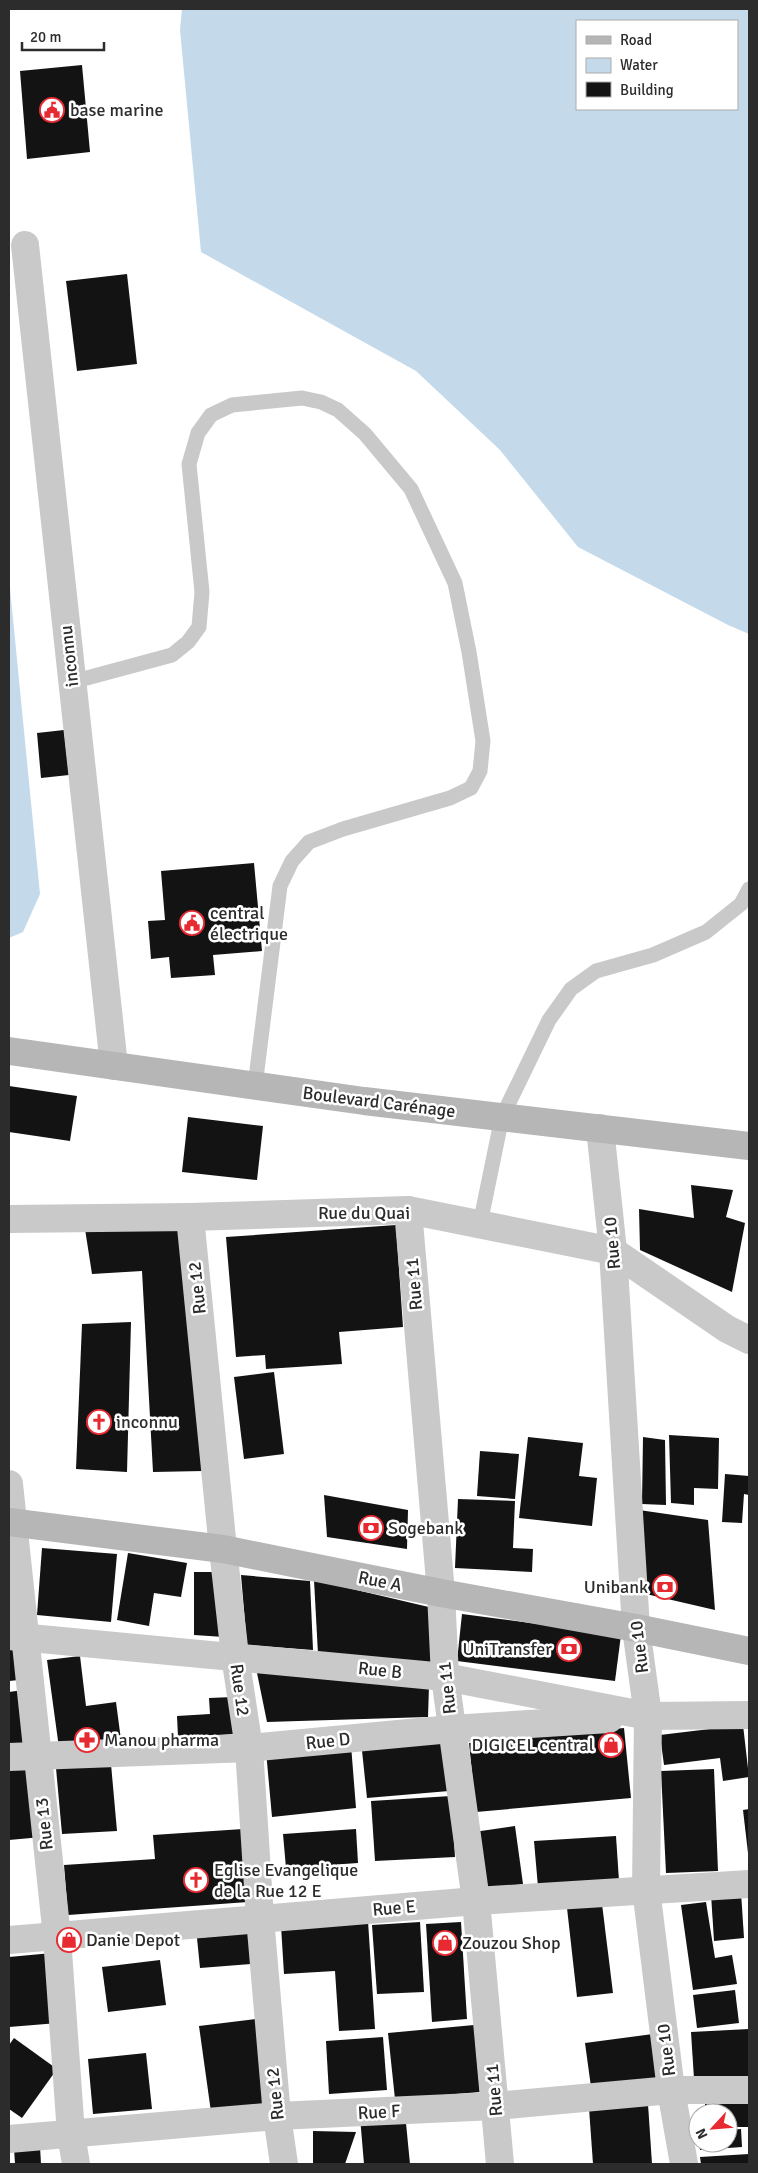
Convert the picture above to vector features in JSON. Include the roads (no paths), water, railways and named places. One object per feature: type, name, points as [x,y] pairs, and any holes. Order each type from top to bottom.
[{"type":"street","name":"inconnu","points":[[25,245],[114,1066]]},
{"type":"street","name":"Boulevard Carénage","points":[[9,1051],[255,1086],[749,1146]]},
{"type":"street","name":"Rue 10","points":[[600,1128],[613,1251],[636,1628],[648,1716],[646,1889],[671,2090],[684,2164]]},
{"type":"street","name":"Rue du Quai","points":[[9,1219],[190,1217],[408,1210],[613,1251],[727,1329],[749,1340]]},
{"type":"street","name":"Rue 11","points":[[408,1210],[441,1594],[445,1676],[476,1901],[500,2164]]},
{"type":"street","name":"Rue 12","points":[[190,1217],[223,1549],[235,1656],[249,1748],[260,1918],[277,2116],[284,2164]]},
{"type":"street","name":"Rue 13","points":[[9,1484],[17,1637],[37,1756],[57,1937],[76,2164]]},
{"type":"street","name":"Rue A","points":[[11,1523],[223,1549],[441,1594],[636,1628],[749,1651]]},
{"type":"street","name":"Rue B","points":[[17,1637],[445,1676],[648,1716],[749,1715]]},
{"type":"street","name":"Rue D","points":[[9,1757],[249,1748],[451,1729],[648,1716]]},
{"type":"street","name":"Rue E","points":[[9,1940],[476,1901],[749,1884]]},
{"type":"street","name":"Rue F","points":[[9,2139],[277,2116],[495,2106],[671,2090],[749,2090]]},
{"type":"lane","points":[[72,682],[172,655],[188,642],[199,627],[202,592],[189,464],[198,433],[211,415],[232,405],[302,398],[321,402],[338,410],[365,434],[411,489],[455,583],[470,652],[483,741],[480,771],[471,788],[450,798],[343,828],[309,842],[292,861],[280,886],[255,1086]]},
{"type":"lane","points":[[480,1224],[502,1117],[549,1020],[571,989],[596,971],[652,955],[706,932],[741,904],[749,889]]},
{"type":"water","points":[[182,9],[749,9],[749,634],[728,625],[578,547],[500,450],[416,371],[201,252],[180,30]]},
{"type":"water","points":[[9,578],[40,894],[23,932],[9,938]]},
{"type":"place","name":"base marine","points":[[52,110]]},
{"type":"place","name":"central électrique","points":[[192,923]]},
{"type":"place","name":"inconnu","points":[[99,1422]]},
{"type":"place","name":"Sogebank","points":[[371,1528]]},
{"type":"place","name":"Unibank","points":[[665,1587]]},
{"type":"place","name":"UniTransfer","points":[[569,1649]]},
{"type":"place","name":"Manou pharma","points":[[87,1740]]},
{"type":"place","name":"DIGICEL central","points":[[611,1745]]},
{"type":"place","name":"Eglise Evangelique de la Rue 12 E","points":[[196,1880]]},
{"type":"place","name":"Danie Depot","points":[[69,1940]]},
{"type":"place","name":"Zouzou Shop","points":[[445,1943]]}]
